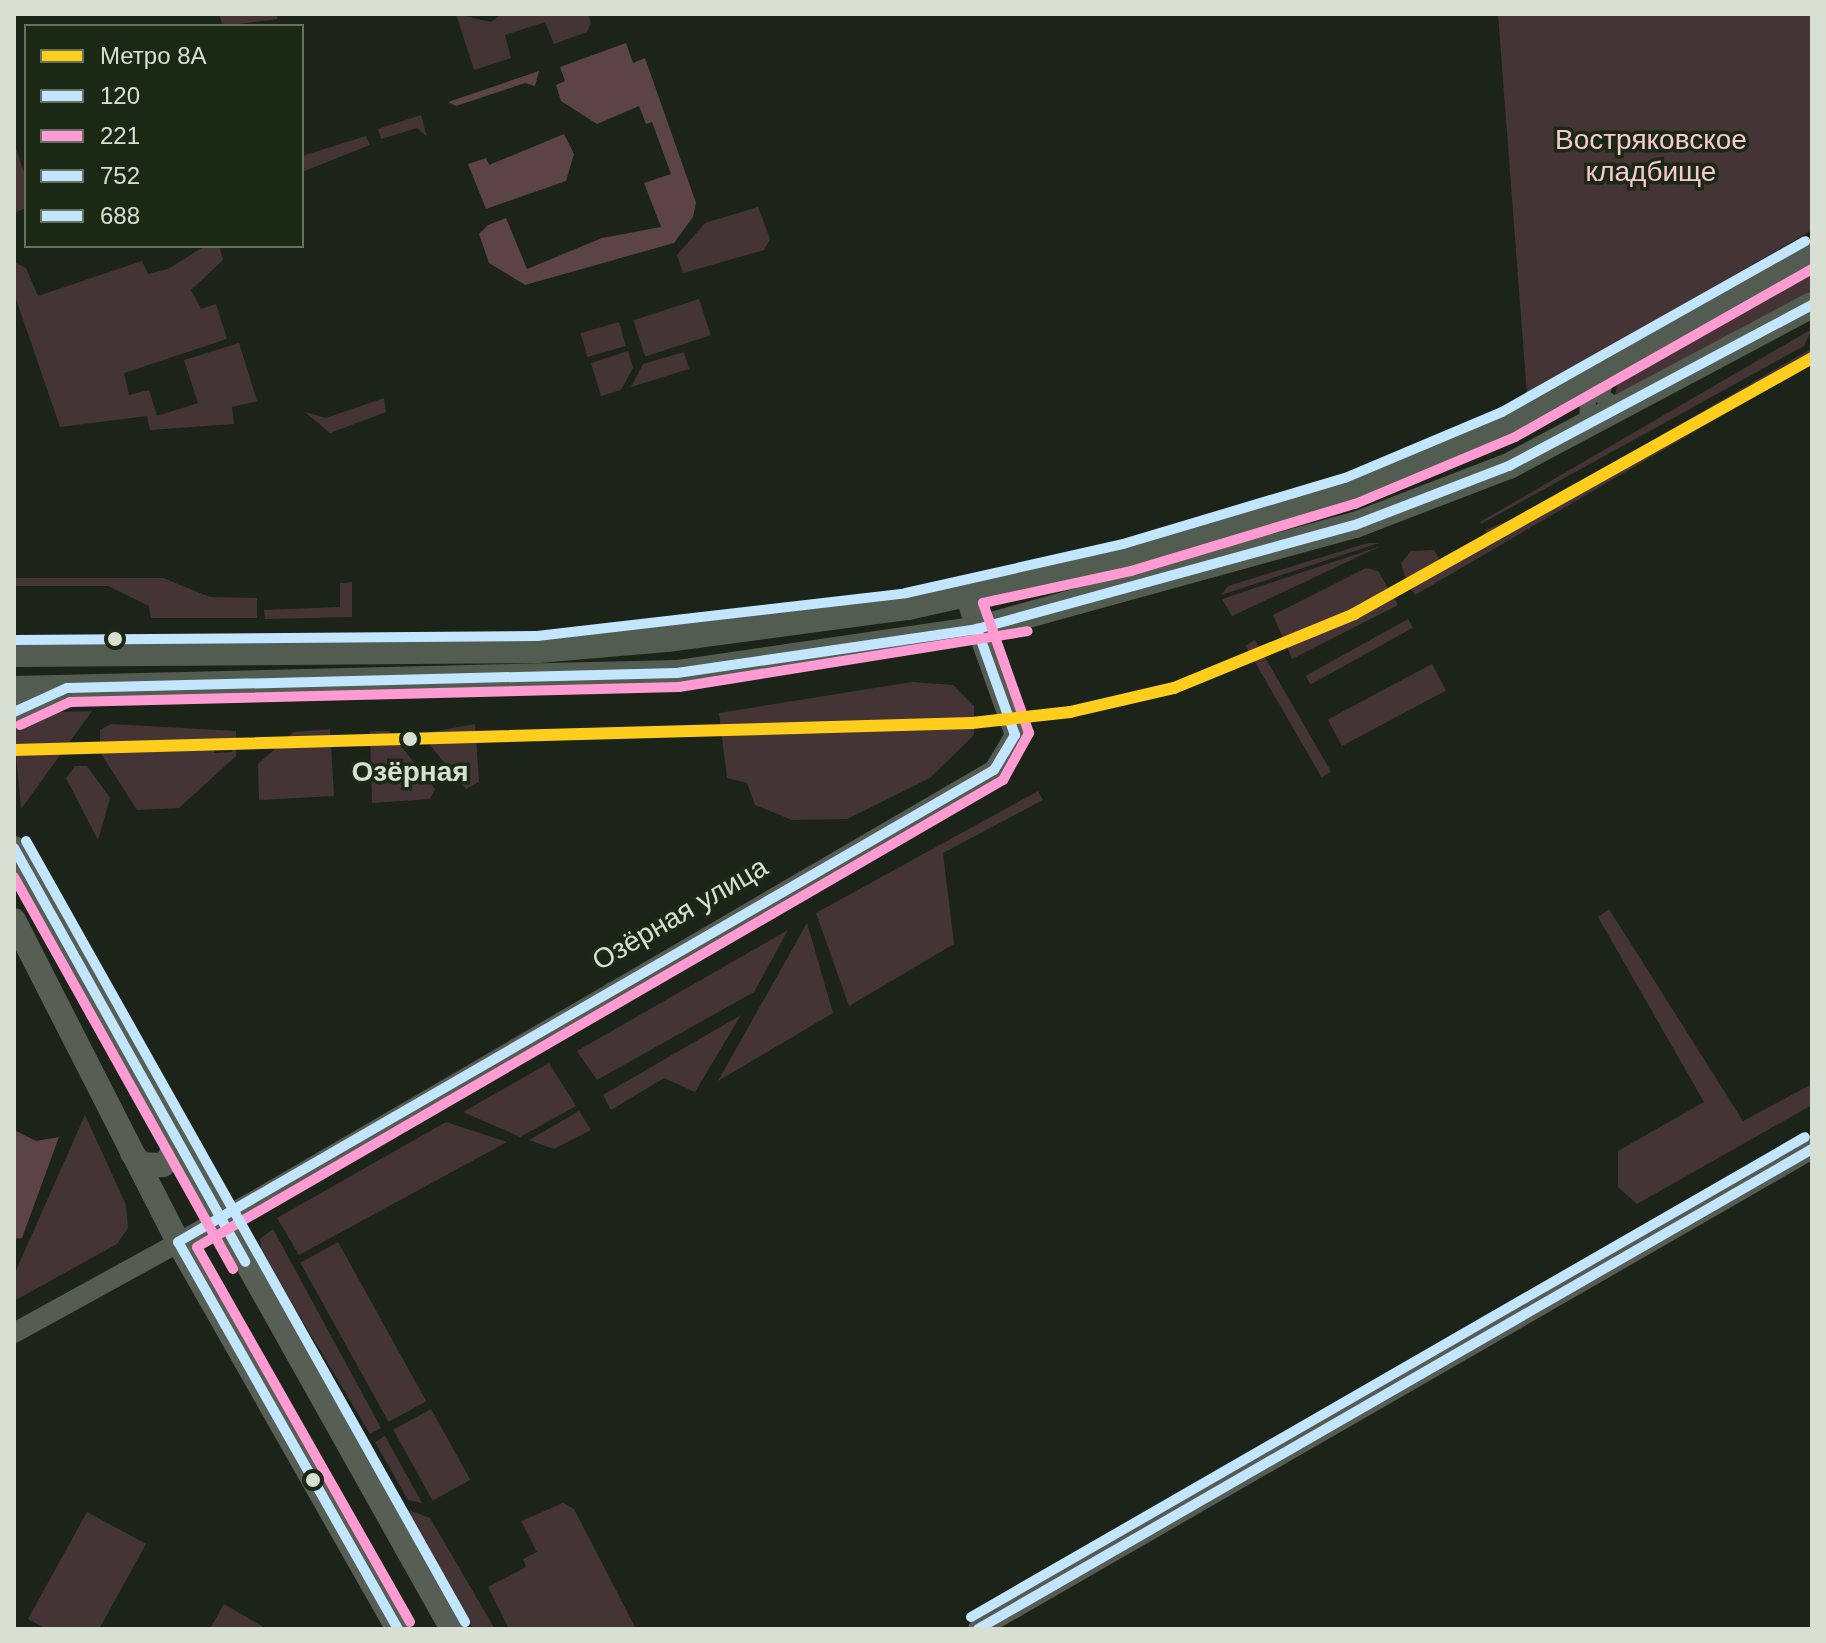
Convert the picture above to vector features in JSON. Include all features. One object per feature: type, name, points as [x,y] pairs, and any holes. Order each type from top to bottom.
[{"type":"main road","points":[[14,654],[538,650],[727,631],[972,592],[1127,558],[1350,491],[1562,394],[1812,253]]},
{"type":"main road","points":[[14,689],[385,686],[677,673],[977,629],[1355,525],[1580,432],[1812,305]]},
{"type":"main road","points":[[14,712],[67,688]]},
{"type":"main road","points":[[14,848],[452,1629]]},
{"type":"main road","points":[[14,920],[178,1242],[398,1629]]},
{"type":"main road","points":[[132,1153],[141,1164],[163,1165],[177,1148],[175,1133]]},
{"type":"street","points":[[1610,369],[1599,388],[1605,402],[1632,406]]},
{"type":"street","points":[[1562,394],[1588,401],[1590,422],[1580,432]]},
{"type":"street","name":"Озёрная улица","points":[[14,1333],[220,1219],[994,770],[1015,735],[977,629],[972,592]]},
{"type":"street","points":[[978,1629],[1812,1149]]},
{"type":"green space","points":[[219,14],[276,14],[278,19],[239,24],[222,24]]},
{"type":"green space","points":[[456,14],[491,22],[502,14],[588,14],[591,23],[587,32],[554,44],[545,22],[505,35],[511,58],[474,70]]},
{"type":"green space","name":"Востряковское кладбище","points":[[1498,14],[1812,14],[1812,230],[1527,395]]},
{"type":"green space","points":[[421,115],[427,137],[417,128],[381,139],[378,129]]},
{"type":"green space","points":[[366,136],[370,145],[304,171],[304,155]]},
{"type":"green space","points":[[14,143],[24,172],[24,209],[14,213]]},
{"type":"green space","points":[[758,207],[770,239],[764,250],[683,273],[677,255],[705,223]]},
{"type":"green space","points":[[202,248],[220,248],[223,260],[191,290],[201,309],[216,304],[227,339],[124,373],[129,395],[149,390],[157,416],[198,403],[184,360],[239,343],[257,401],[232,407],[234,424],[150,430],[147,416],[60,427],[14,293],[14,262],[26,268],[38,296],[142,261],[148,274],[168,269]]},
{"type":"green space","points":[[1812,270],[1812,294],[1615,395],[1618,383]]},
{"type":"green space","points":[[699,299],[711,335],[645,356],[633,320]]},
{"type":"green space","points":[[619,322],[626,346],[587,357],[581,333]]},
{"type":"green space","points":[[1812,329],[1804,346],[1481,524],[1480,522]]},
{"type":"green space","points":[[1812,348],[1812,363],[1415,595],[1401,563],[1411,551],[1434,550],[1444,566],[1490,540],[1485,530],[1527,513]]},
{"type":"green space","points":[[628,351],[633,368],[621,390],[601,396],[591,363]]},
{"type":"green space","points":[[684,352],[689,369],[631,387],[643,364]]},
{"type":"green space","points":[[384,398],[386,412],[330,433],[305,412],[326,418]]},
{"type":"green space","points":[[1368,543],[1379,543],[1221,595],[1228,586]]},
{"type":"green space","points":[[1381,546],[1232,616],[1222,599]]},
{"type":"green space","points":[[1366,568],[1378,571],[1398,605],[1292,659],[1273,615]]},
{"type":"green space","points":[[14,578],[163,578],[210,597],[257,598],[257,618],[151,618],[149,606],[108,586],[14,586]]},
{"type":"green space","points":[[352,582],[352,617],[265,619],[264,610],[340,607],[340,583]]},
{"type":"green space","points":[[1408,619],[1413,628],[1311,684],[1306,676]]},
{"type":"green space","points":[[1255,640],[1331,772],[1321,777],[1245,646]]},
{"type":"green space","points":[[1432,664],[1446,690],[1342,746],[1328,719]]},
{"type":"green space","points":[[912,682],[953,685],[974,706],[974,735],[930,778],[847,819],[792,820],[755,805],[747,783],[727,778],[719,713]]},
{"type":"green space","points":[[92,711],[21,809],[14,731],[33,713]]},
{"type":"green space","points":[[111,724],[236,731],[236,756],[179,808],[137,810],[100,752],[100,730]],"holes":[[[232,739],[232,752],[214,753],[214,740]]]},
{"type":"green space","points":[[475,724],[479,782],[466,789],[421,734]]},
{"type":"green space","points":[[330,729],[334,796],[259,800],[258,764],[294,732]]},
{"type":"green space","points":[[370,731],[389,731],[435,789],[430,799],[372,803]]},
{"type":"green space","points":[[75,766],[87,766],[110,798],[98,840],[66,778]]},
{"type":"green space","points":[[1038,791],[1043,800],[943,853],[954,944],[849,1006],[816,913]]},
{"type":"green space","points":[[1609,909],[1743,1121],[1812,1084],[1812,1105],[1637,1204],[1618,1187],[1618,1151],[1704,1102],[1598,917]]},
{"type":"green space","points":[[807,923],[833,1013],[718,1081]]},
{"type":"green space","points":[[788,930],[754,992],[597,1080],[577,1051]]},
{"type":"green space","points":[[741,1015],[695,1092],[664,1078],[611,1110],[603,1095]]},
{"type":"green space","points":[[549,1063],[576,1106],[520,1137],[463,1112]]},
{"type":"green space","points":[[579,1111],[591,1130],[554,1149],[529,1140]]},
{"type":"green space","points":[[85,1115],[126,1205],[128,1228],[117,1244],[14,1301],[14,1275]]},
{"type":"green space","points":[[446,1122],[507,1142],[299,1255],[277,1218]]},
{"type":"green space","points":[[273,1229],[381,1428],[370,1434],[261,1251],[260,1239]]},
{"type":"green space","points":[[338,1242],[426,1401],[389,1422],[300,1263]]},
{"type":"green space","points":[[431,1409],[470,1480],[433,1501],[393,1430]]},
{"type":"green space","points":[[385,1436],[422,1503],[408,1500],[375,1442]]},
{"type":"green space","points":[[563,1503],[574,1509],[636,1629],[508,1627],[488,1587],[526,1567],[523,1559],[537,1552],[521,1521]]},
{"type":"green space","points":[[398,1506],[430,1518],[495,1629],[473,1629]]},
{"type":"green space","points":[[87,1512],[146,1544],[99,1629],[46,1629],[28,1619]]},
{"type":"green space","points":[[224,1604],[267,1629],[210,1629]]},
{"type":"shaded area","points":[[626,43],[633,63],[645,58],[696,203],[693,217],[674,243],[525,285],[489,263],[479,234],[488,225],[506,218],[527,269],[602,238],[661,227],[644,183],[671,174],[652,122],[646,124],[639,106],[597,124],[561,101],[556,85],[565,81],[560,67]]},
{"type":"shaded area","points":[[539,71],[535,86],[525,83],[456,106],[448,102]]},
{"type":"shaded area","points":[[564,134],[574,154],[566,181],[486,209],[468,164],[486,158],[489,165]]},
{"type":"shaded area","points":[[14,1130],[36,1141],[59,1137],[22,1238],[14,1239]]},
{"type":"metro line","name":"8А","points":[[14,750],[972,723],[1070,712],[1174,688],[1354,614],[1812,358]]},
{"type":"transit line","name":"752","points":[[14,640],[537,636],[906,593],[1123,544],[1345,478],[1502,412],[1805,241]]},
{"type":"transit line","name":"221","points":[[410,1622],[197,1247],[1003,780],[1029,733],[983,603],[1131,571],[1355,504],[1515,437],[1812,269]]},
{"type":"transit line","name":"120","points":[[14,712],[67,688],[677,673],[977,629],[1355,525],[1509,466],[1812,305]]},
{"type":"transit line","name":"120","points":[[398,1629],[178,1242],[994,770],[1015,735],[977,629]]},
{"type":"transit line","name":"221","points":[[20,725],[70,702],[679,687],[1028,631]]},
{"type":"transit line","name":"688","points":[[26,841],[465,1622]]},
{"type":"transit line","name":"120","points":[[14,848],[245,1262]]},
{"type":"transit line","name":"221","points":[[14,877],[233,1269]]},
{"type":"transit line","name":"688","points":[[971,1617],[1805,1137]]},
{"type":"transit line","name":"120","points":[[978,1629],[1812,1149]]},
{"type":"place","name":"Озёрная","points":[[410,739]]}]
